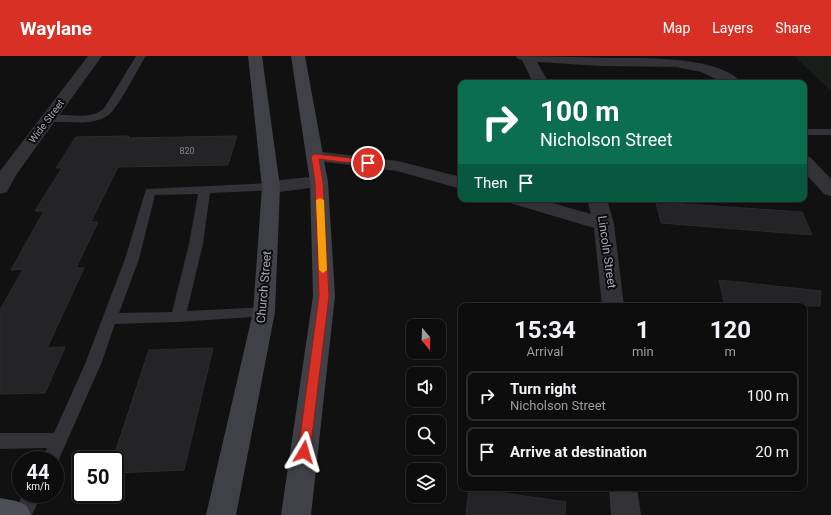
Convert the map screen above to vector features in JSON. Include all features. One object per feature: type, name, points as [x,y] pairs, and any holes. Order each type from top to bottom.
[{"type":"main road","name":"Church Street","points":[[220,515],[264,312],[271,187],[254,56]]},
{"type":"main road","points":[[296,515],[324,296],[319,182],[298,56]]},
{"type":"main road","points":[[0,512],[16,515]]},
{"type":"street","name":"Wide Street","points":[[0,188],[7,174],[95,56]]},
{"type":"street","points":[[523,56],[612,62],[682,60],[709,69],[730,80]]},
{"type":"street","points":[[527,56],[539,80]]},
{"type":"street","points":[[315,156],[398,166],[458,183]]},
{"type":"street","points":[[807,164],[831,190]]},
{"type":"street","points":[[271,187],[319,182]]},
{"type":"street","points":[[527,202],[604,224]]},
{"type":"street","name":"Lincoln Street","points":[[598,202],[604,224],[613,303]]},
{"type":"street","points":[[623,491],[626,515]]},
{"type":"lane","points":[[49,118],[86,118],[102,115],[108,111],[141,56]]},
{"type":"lane","points":[[807,132],[831,132]]},
{"type":"lane","points":[[54,451],[93,364],[110,319],[132,259],[150,192],[271,187]]},
{"type":"lane","points":[[178,317],[196,244],[205,190]]},
{"type":"lane","points":[[110,319],[264,312]]},
{"type":"lane","points":[[0,440],[60,440]]},
{"type":"lane","points":[[22,515],[28,503]]},
{"type":"shaded area","points":[[794,56],[831,56],[831,91]]},
{"type":"building","points":[[129,136],[128,138],[237,136],[228,165],[118,167],[91,222],[98,222],[76,268],[84,268],[47,348],[65,347],[45,393],[0,394],[0,310],[23,269],[11,270],[44,211],[35,211],[62,168],[56,168],[76,137]]},
{"type":"building","points":[[656,202],[802,212],[812,235],[661,223]]},
{"type":"building","points":[[719,280],[821,291],[820,306],[807,306],[807,303],[724,303]]},
{"type":"building","points":[[213,348],[184,470],[124,473],[124,451],[116,451],[149,350]]},
{"type":"building","points":[[469,491],[490,491],[566,502],[565,515],[466,515]]},
{"type":"slow traffic","points":[[320,200],[323,270]]},
{"type":"route","points":[[304,452],[324,296],[319,182],[315,156],[368,163]]}]
